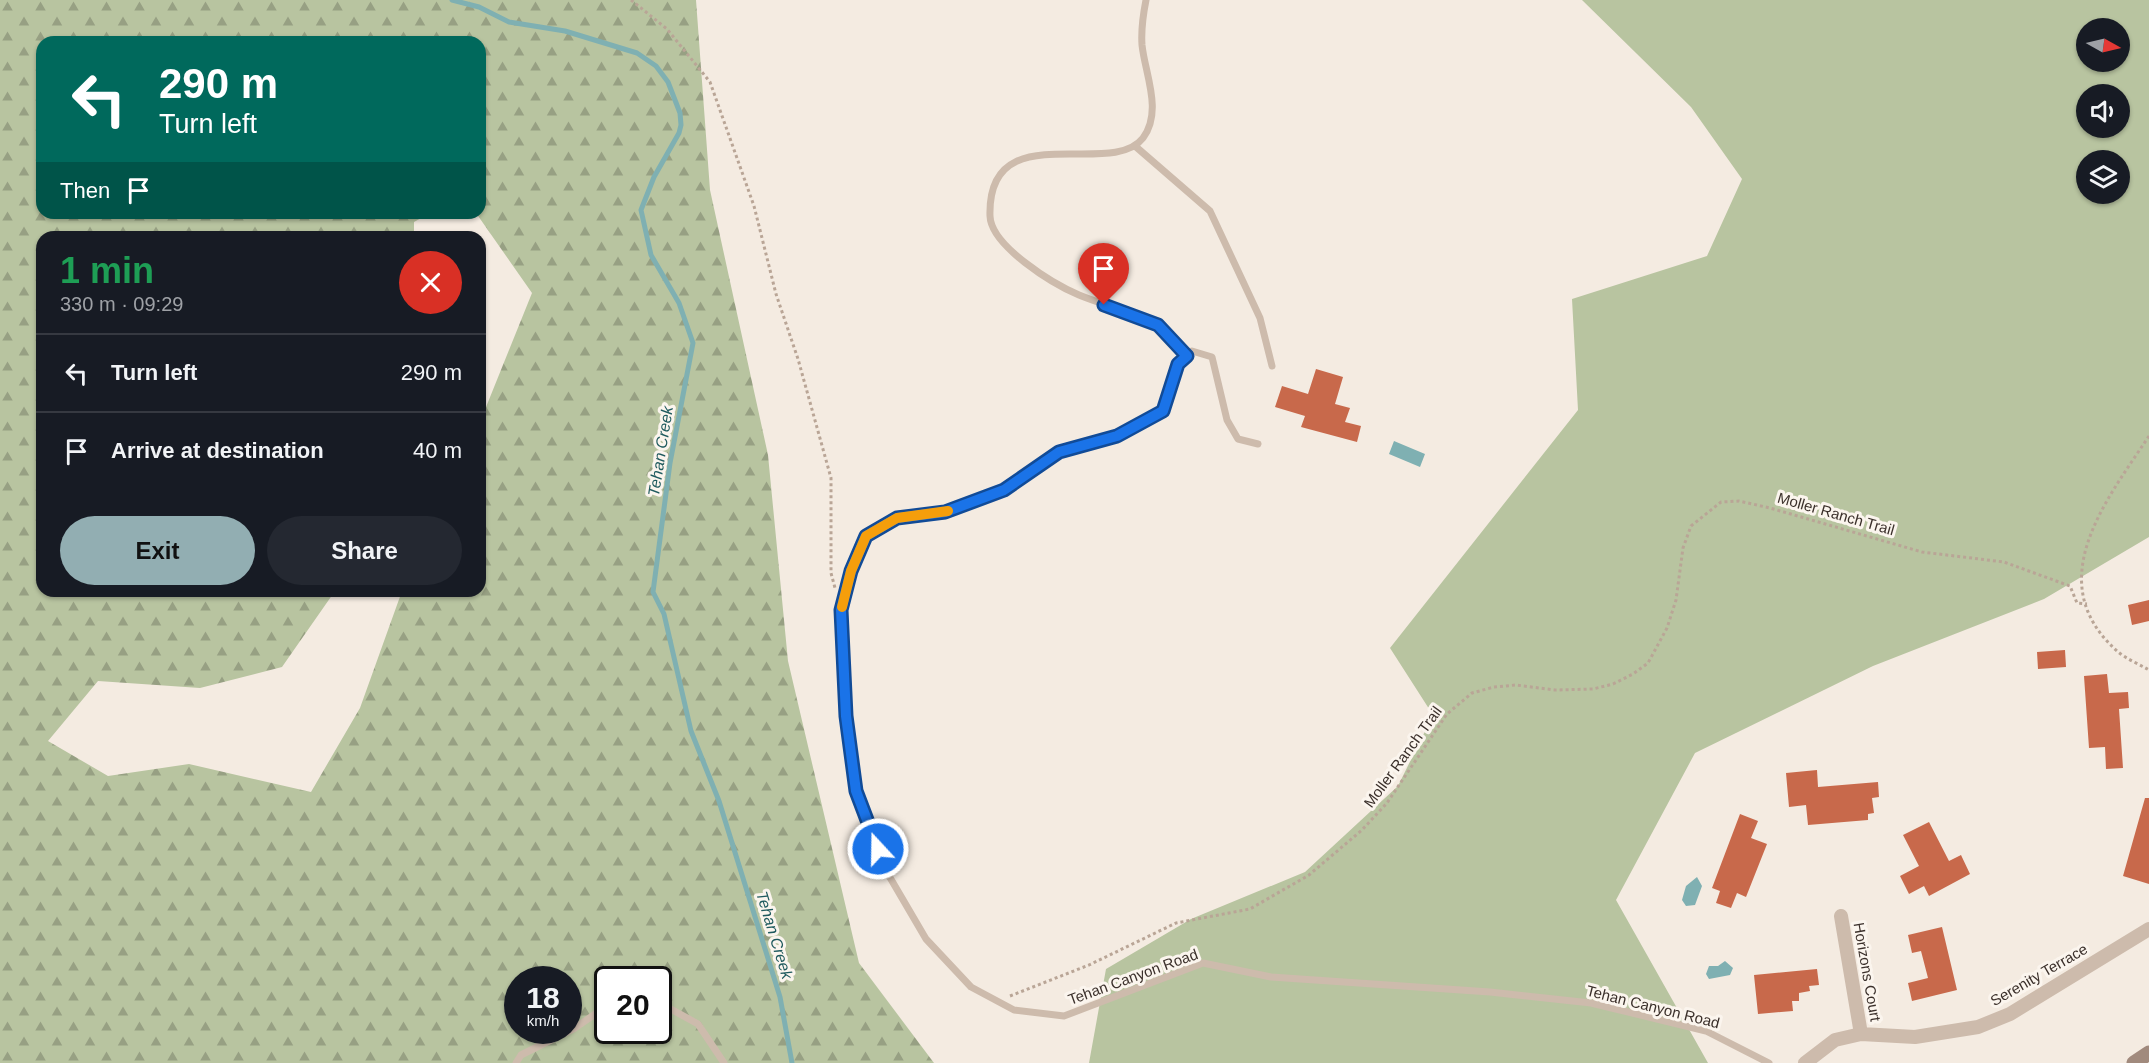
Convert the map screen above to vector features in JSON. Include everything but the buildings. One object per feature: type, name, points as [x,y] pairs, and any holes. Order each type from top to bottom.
[{"type":"main road","points":[[2134,1063],[2149,1053]]},
{"type":"street","name":"Horizons Court","points":[[1841,916],[1861,1034]]},
{"type":"street","name":"Serenity Terrace","points":[[1805,1063],[1835,1040],[1861,1034],[1915,1037],[1978,1027],[2010,1014],[2149,929]]},
{"type":"lane","points":[[1146,0],[1142,42],[1152,99],[1148,127],[1135,146],[1126,152],[1056,153],[1024,159],[1001,175],[993,188],[990,219],[1002,242],[1046,276],[1075,294],[1158,325],[1187,356],[1192,351],[1212,357],[1227,420],[1238,439],[1258,444]]},
{"type":"lane","points":[[1135,146],[1210,211],[1260,318],[1272,366]]},
{"type":"lane","name":"Tehan Canyon Road","points":[[1187,356],[1178,364],[1163,411],[1117,436],[1059,452],[1004,490],[945,512],[897,518],[866,536],[851,571],[841,610],[846,716],[856,791],[885,868],[926,939],[971,987],[1014,1010],[1064,1016],[1203,963],[1271,977],[1490,992],[1591,1003],[1706,1031],[1769,1063]]},
{"type":"lane","points":[[672,1010],[698,1024],[724,1063]]},
{"type":"lane","points":[[516,1063],[521,1055],[575,1028],[594,1015]]},
{"type":"path","points":[[631,0],[667,29],[710,82],[754,206],[776,294],[798,358],[831,478],[831,573],[841,610]]},
{"type":"path","points":[[2149,436],[2098,513],[2084,549],[2081,588],[2093,621],[2118,652],[2149,670]]},
{"type":"path","name":"Moller Ranch Trail","points":[[997,1000],[1089,965],[1176,923],[1250,909],[1309,875],[1362,830],[1387,803],[1447,714],[1472,693],[1494,687],[1516,686],[1554,690],[1593,689],[1613,684],[1633,674],[1648,663],[1667,628],[1676,600],[1683,548],[1691,526],[1721,502],[1739,501],[1770,508],[1922,552],[2004,562],[2070,586],[2078,603],[2087,604]]},
{"type":"green space","points":[[0,0],[696,0],[710,190],[768,455],[788,661],[859,963],[934,1063],[0,1063]]},
{"type":"green space","points":[[1582,0],[2149,0],[2149,537],[2044,599],[1873,666],[1695,753],[1616,900],[1708,1063],[1089,1063],[1106,969],[1191,919],[1305,872],[1398,786],[1433,715],[1390,648],[1578,410],[1572,299],[1707,256],[1742,179],[1691,107]]},
{"type":"water","points":[[1394,441],[1425,454],[1420,467],[1389,454]]},
{"type":"water","points":[[1697,877],[1702,886],[1695,905],[1686,906],[1682,900],[1686,886]]},
{"type":"water","points":[[1725,961],[1733,968],[1730,975],[1709,979],[1706,974],[1709,966],[1718,966]]},
{"type":"waterway","name":"Tehan Creek","points":[[452,0],[479,7],[509,22],[565,31],[637,53],[656,66],[668,82],[680,113],[679,133],[654,177],[641,210],[651,255],[679,303],[693,343],[670,463],[653,592],[664,614],[691,731],[719,801],[780,997],[792,1063]]},
{"type":"slow traffic","points":[[842,607],[851,571],[866,536],[897,518],[948,511]]},
{"type":"route","points":[[878,849],[856,791],[846,716],[841,610],[851,571],[866,536],[897,518],[945,512],[1004,490],[1059,452],[1117,436],[1163,411],[1178,364],[1187,356],[1158,325],[1104,305]]}]
